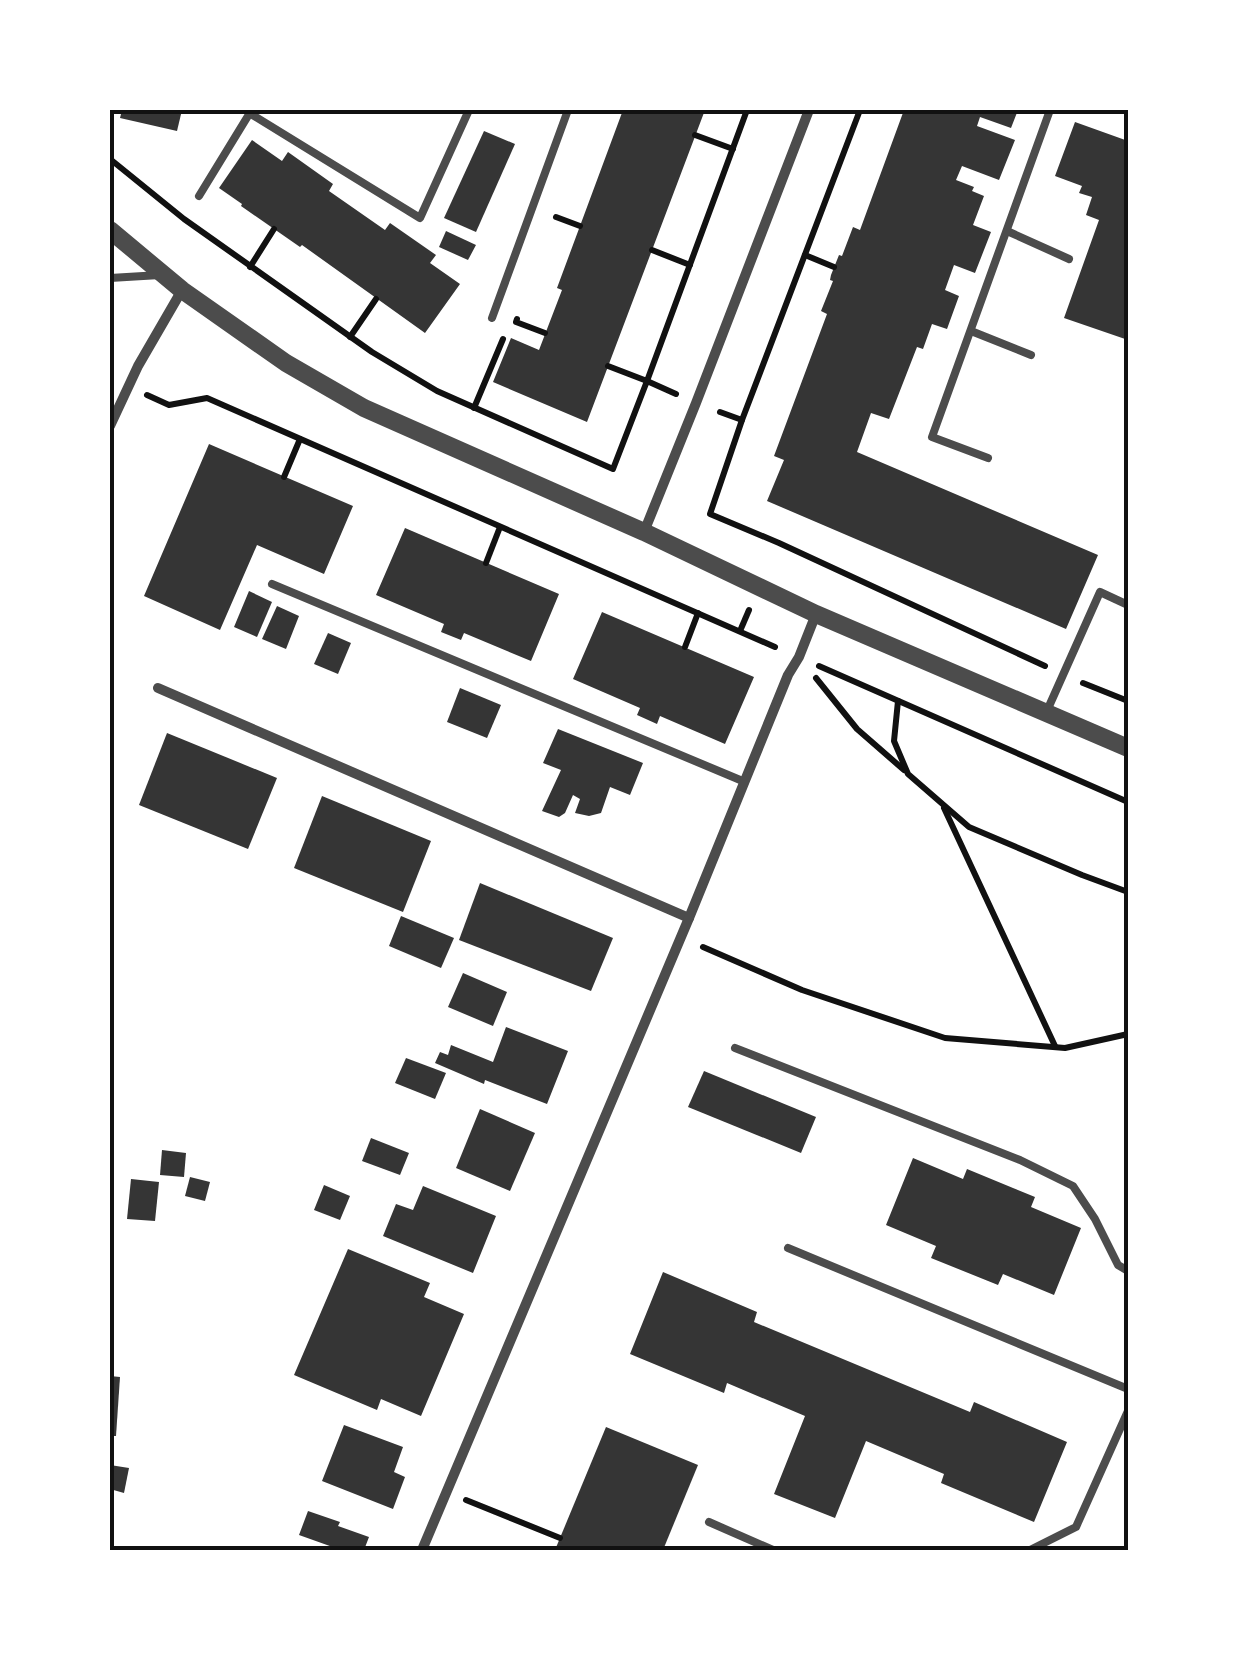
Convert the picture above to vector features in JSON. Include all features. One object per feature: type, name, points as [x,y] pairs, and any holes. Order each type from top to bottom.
[{"type":"street","points":[[644,532],[809,110]]},
{"type":"street","points":[[110,230],[182,290],[286,363],[364,408],[644,532],[816,614],[1128,748]]},
{"type":"street","points":[[110,426],[138,366],[182,290]]},
{"type":"street","points":[[422,1550],[816,614]]},
{"type":"street","points":[[158,688],[689,918]]},
{"type":"lane","points":[[199,196],[251,112],[420,218],[468,110]]},
{"type":"lane","points":[[492,318],[568,110]]},
{"type":"lane","points":[[988,458],[932,436],[1050,110]]},
{"type":"lane","points":[[1007,231],[1069,259]]},
{"type":"lane","points":[[110,278],[164,275]]},
{"type":"lane","points":[[972,331],[1030,354]]},
{"type":"lane","points":[[272,584],[745,782]]},
{"type":"lane","points":[[1046,713],[1100,592],[1128,604]]},
{"type":"lane","points":[[734,1048],[1020,1160],[1073,1186],[1095,1218],[1118,1265],[1128,1272]]},
{"type":"lane","points":[[788,1248],[1128,1389]]},
{"type":"lane","points":[[1030,1550],[1076,1527],[1128,1411]]},
{"type":"lane","points":[[709,1522],[774,1550]]},
{"type":"path","points":[[110,159],[184,220],[436,391],[613,469],[748,110]]},
{"type":"path","points":[[860,110],[710,514],[1128,701]]},
{"type":"path","points":[[695,135],[732,150]]},
{"type":"path","points":[[556,217],[580,226]]},
{"type":"path","points":[[250,266],[274,228]]},
{"type":"path","points":[[652,250],[690,265]]},
{"type":"path","points":[[805,255],[834,267]]},
{"type":"path","points":[[350,336],[376,299]]},
{"type":"path","points":[[474,408],[505,334],[516,322]]},
{"type":"path","points":[[608,366],[742,420]]},
{"type":"path","points":[[168,405],[207,398],[1128,802]]},
{"type":"path","points":[[284,476],[300,439]]},
{"type":"path","points":[[486,563],[500,527]]},
{"type":"path","points":[[685,647],[698,613]]},
{"type":"path","points":[[798,657],[857,729],[970,827],[1128,892]]},
{"type":"path","points":[[898,701],[894,741],[908,774]]},
{"type":"path","points":[[942,802],[1056,1047]]},
{"type":"path","points":[[680,937],[802,990],[945,1038],[1065,1048],[1128,1034]]},
{"type":"path","points":[[496,1512],[560,1538]]},
{"type":"building","points":[[122,110],[182,110],[177,131],[120,118]]},
{"type":"building","points":[[623,110],[705,110],[587,422],[493,382],[511,338],[539,350],[562,290],[557,288]]},
{"type":"building","points":[[904,110],[1018,110],[1011,128],[980,117],[977,126],[1015,140],[999,180],[962,166],[956,180],[984,196],[973,225],[991,232],[975,273],[954,265],[945,290],[959,296],[947,329],[932,324],[923,349],[917,347],[889,419],[871,413],[857,452],[1098,555],[1066,629],[767,501],[784,460],[774,456],[827,314],[821,311],[833,281],[831,275],[853,227],[860,230]]},
{"type":"building","points":[[1075,122],[1128,141],[1128,340],[1064,318],[1099,220],[1086,215],[1092,197],[1079,193],[1082,186],[1055,176]]},
{"type":"building","points":[[484,131],[515,144],[476,232],[444,218]]},
{"type":"building","points":[[252,140],[282,161],[288,152],[333,184],[329,191],[385,230],[390,223],[436,255],[430,263],[460,284],[425,333],[219,188]]},
{"type":"building","points":[[446,231],[476,245],[468,260],[439,247]]},
{"type":"building","points":[[209,444],[353,506],[324,574],[257,545],[220,630],[144,596]]},
{"type":"building","points":[[405,528],[559,594],[531,661],[464,633],[461,640],[441,632],[444,624],[376,595]]},
{"type":"building","points":[[249,591],[272,602],[257,637],[234,627]]},
{"type":"building","points":[[277,606],[299,616],[286,649],[262,639]]},
{"type":"building","points":[[602,612],[754,677],[725,744],[660,716],[657,724],[637,715],[640,708],[573,679]]},
{"type":"building","points":[[328,633],[351,643],[338,674],[314,664]]},
{"type":"building","points":[[460,688],[501,705],[487,738],[447,722]]},
{"type":"building","points":[[558,729],[643,763],[630,795],[610,787],[601,813],[589,816],[575,813],[580,799],[573,795],[559,817],[542,811],[561,770],[543,763]]},
{"type":"building","points":[[167,733],[277,778],[248,849],[139,805]]},
{"type":"building","points":[[322,796],[431,841],[403,912],[294,868]]},
{"type":"building","points":[[480,883],[613,938],[591,991],[459,940]]},
{"type":"building","points":[[401,916],[454,938],[441,968],[389,946]]},
{"type":"building","points":[[463,973],[507,992],[493,1026],[448,1007]]},
{"type":"building","points":[[506,1027],[568,1051],[547,1104],[435,1063],[440,1052],[448,1055],[451,1045],[493,1062]]},
{"type":"building","points":[[406,1058],[446,1073],[435,1099],[395,1083]]},
{"type":"building","points":[[704,1071],[816,1117],[801,1153],[688,1107]]},
{"type":"building","points":[[480,1109],[535,1133],[510,1191],[456,1168]]},
{"type":"building","points":[[371,1138],[409,1153],[400,1175],[362,1161]]},
{"type":"building","points":[[162,1150],[186,1153],[184,1177],[160,1175]]},
{"type":"building","points":[[913,1158],[963,1179],[967,1169],[1035,1197],[1031,1207],[1081,1228],[1054,1295],[1003,1274],[998,1285],[931,1258],[936,1246],[886,1225]]},
{"type":"building","points":[[190,1177],[210,1182],[205,1201],[185,1196]]},
{"type":"building","points":[[131,1179],[159,1182],[155,1221],[127,1219]]},
{"type":"building","points":[[324,1185],[350,1196],[340,1220],[314,1210]]},
{"type":"building","points":[[423,1186],[496,1216],[473,1273],[383,1236],[396,1204],[413,1210]]},
{"type":"building","points":[[348,1249],[430,1283],[424,1297],[464,1314],[421,1416],[381,1399],[377,1410],[294,1375]]},
{"type":"building","points":[[663,1272],[757,1312],[754,1322],[970,1412],[974,1402],[1067,1442],[1034,1522],[941,1483],[944,1474],[866,1441],[835,1518],[774,1494],[805,1416],[727,1383],[724,1393],[630,1354]]},
{"type":"building","points":[[110,1376],[120,1377],[116,1436],[110,1436]]},
{"type":"building","points":[[344,1425],[403,1447],[394,1472],[405,1477],[393,1509],[322,1481]]},
{"type":"building","points":[[606,1427],[698,1465],[663,1550],[555,1550]]},
{"type":"building","points":[[110,1465],[129,1468],[124,1493],[110,1489]]},
{"type":"building","points":[[308,1511],[369,1537],[364,1550],[341,1550],[299,1535]]}]
